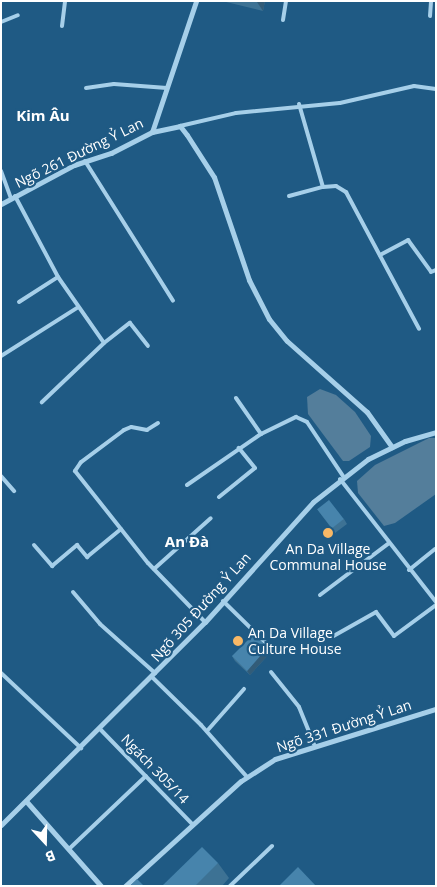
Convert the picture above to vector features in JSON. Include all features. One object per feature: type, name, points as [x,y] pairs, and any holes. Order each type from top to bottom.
[{"type":"street","name":"Ngõ 261 Đường Ỷ Lan","points":[[1,204],[85,162],[152,132],[196,1]]},
{"type":"street","points":[[152,132],[180,126],[214,177],[249,280],[269,319],[286,341],[367,412],[392,447]]},
{"type":"street","name":"Ngõ 305 Đường Ỷ Lan","points":[[1,825],[154,675],[223,602],[288,526],[342,477],[392,447],[436,432]]},
{"type":"street","name":"Ngõ 331 Đường Ỷ Lan","points":[[125,886],[247,777],[275,759],[314,744],[436,709]]},
{"type":"street","points":[[26,801],[101,886]]},
{"type":"lane","points":[[62,26],[65,1]]},
{"type":"lane","points":[[283,20],[286,1]]},
{"type":"lane","points":[[430,16],[431,1]]},
{"type":"lane","points":[[1,22],[18,15]]},
{"type":"lane","points":[[86,88],[114,84],[167,88]]},
{"type":"lane","points":[[180,126],[236,112],[298,104],[340,102],[414,86],[436,89]]},
{"type":"lane","points":[[298,104],[324,187]]},
{"type":"lane","points":[[85,162],[172,301]]},
{"type":"lane","points":[[1,171],[13,198],[58,277],[77,308],[104,343]]},
{"type":"lane","points":[[289,196],[324,187],[336,186],[346,192],[418,329]]},
{"type":"lane","points":[[380,255],[408,240],[431,272],[436,270]]},
{"type":"lane","points":[[19,302],[58,277]]},
{"type":"lane","points":[[1,356],[77,308]]},
{"type":"lane","points":[[42,402],[104,343],[130,323],[148,346]]},
{"type":"lane","points":[[236,398],[260,434]]},
{"type":"lane","points":[[187,485],[260,434],[289,418],[302,418],[388,544],[436,604],[394,636],[376,612],[330,638]]},
{"type":"lane","points":[[158,423],[147,430],[131,427],[124,430],[76,466],[78,475],[154,569],[205,622]]},
{"type":"lane","points":[[219,497],[255,468],[239,448]]},
{"type":"lane","points":[[1,476],[14,491]]},
{"type":"lane","points":[[154,569],[211,518]]},
{"type":"lane","points":[[34,544],[52,566],[77,545],[88,557],[121,529]]},
{"type":"lane","points":[[320,595],[388,544]]},
{"type":"lane","points":[[409,570],[435,549]]},
{"type":"lane","points":[[73,592],[100,624],[154,675],[207,731],[247,777]]},
{"type":"lane","points":[[223,602],[272,648]]},
{"type":"lane","points":[[271,672],[299,707],[314,744]]},
{"type":"lane","points":[[1,673],[80,748]]},
{"type":"lane","points":[[207,731],[244,689]]},
{"type":"lane","name":"Ngách 305/14","points":[[100,729],[193,825]]},
{"type":"lane","points":[[68,849],[146,776]]},
{"type":"lane","points":[[230,886],[272,846]]},
{"type":"water","points":[[320,389],[336,395],[355,412],[371,436],[370,447],[349,461],[343,461],[308,414],[307,397]]},
{"type":"water","points":[[429,438],[436,438],[436,494],[395,523],[384,526],[358,493],[357,481],[375,465]]},
{"type":"building","points":[[329,500],[344,519],[332,528],[317,509]]},
{"type":"building","points":[[253,635],[268,647],[247,671],[232,656]]},
{"type":"building","points":[[202,847],[218,863],[195,886],[162,886]]},
{"type":"building","points":[[298,867],[316,886],[279,886]]},
{"type":"building","points":[[137,879],[144,886],[130,886]]},
{"type":"place","name":"An Da Village Communal House","points":[[328,533]]},
{"type":"place","name":"An Da Village Culture House","points":[[238,641]]},
{"type":"district","name":"Kim Âu","points":[[43,116]]},
{"type":"district","name":"An Đà","points":[[187,542]]}]
